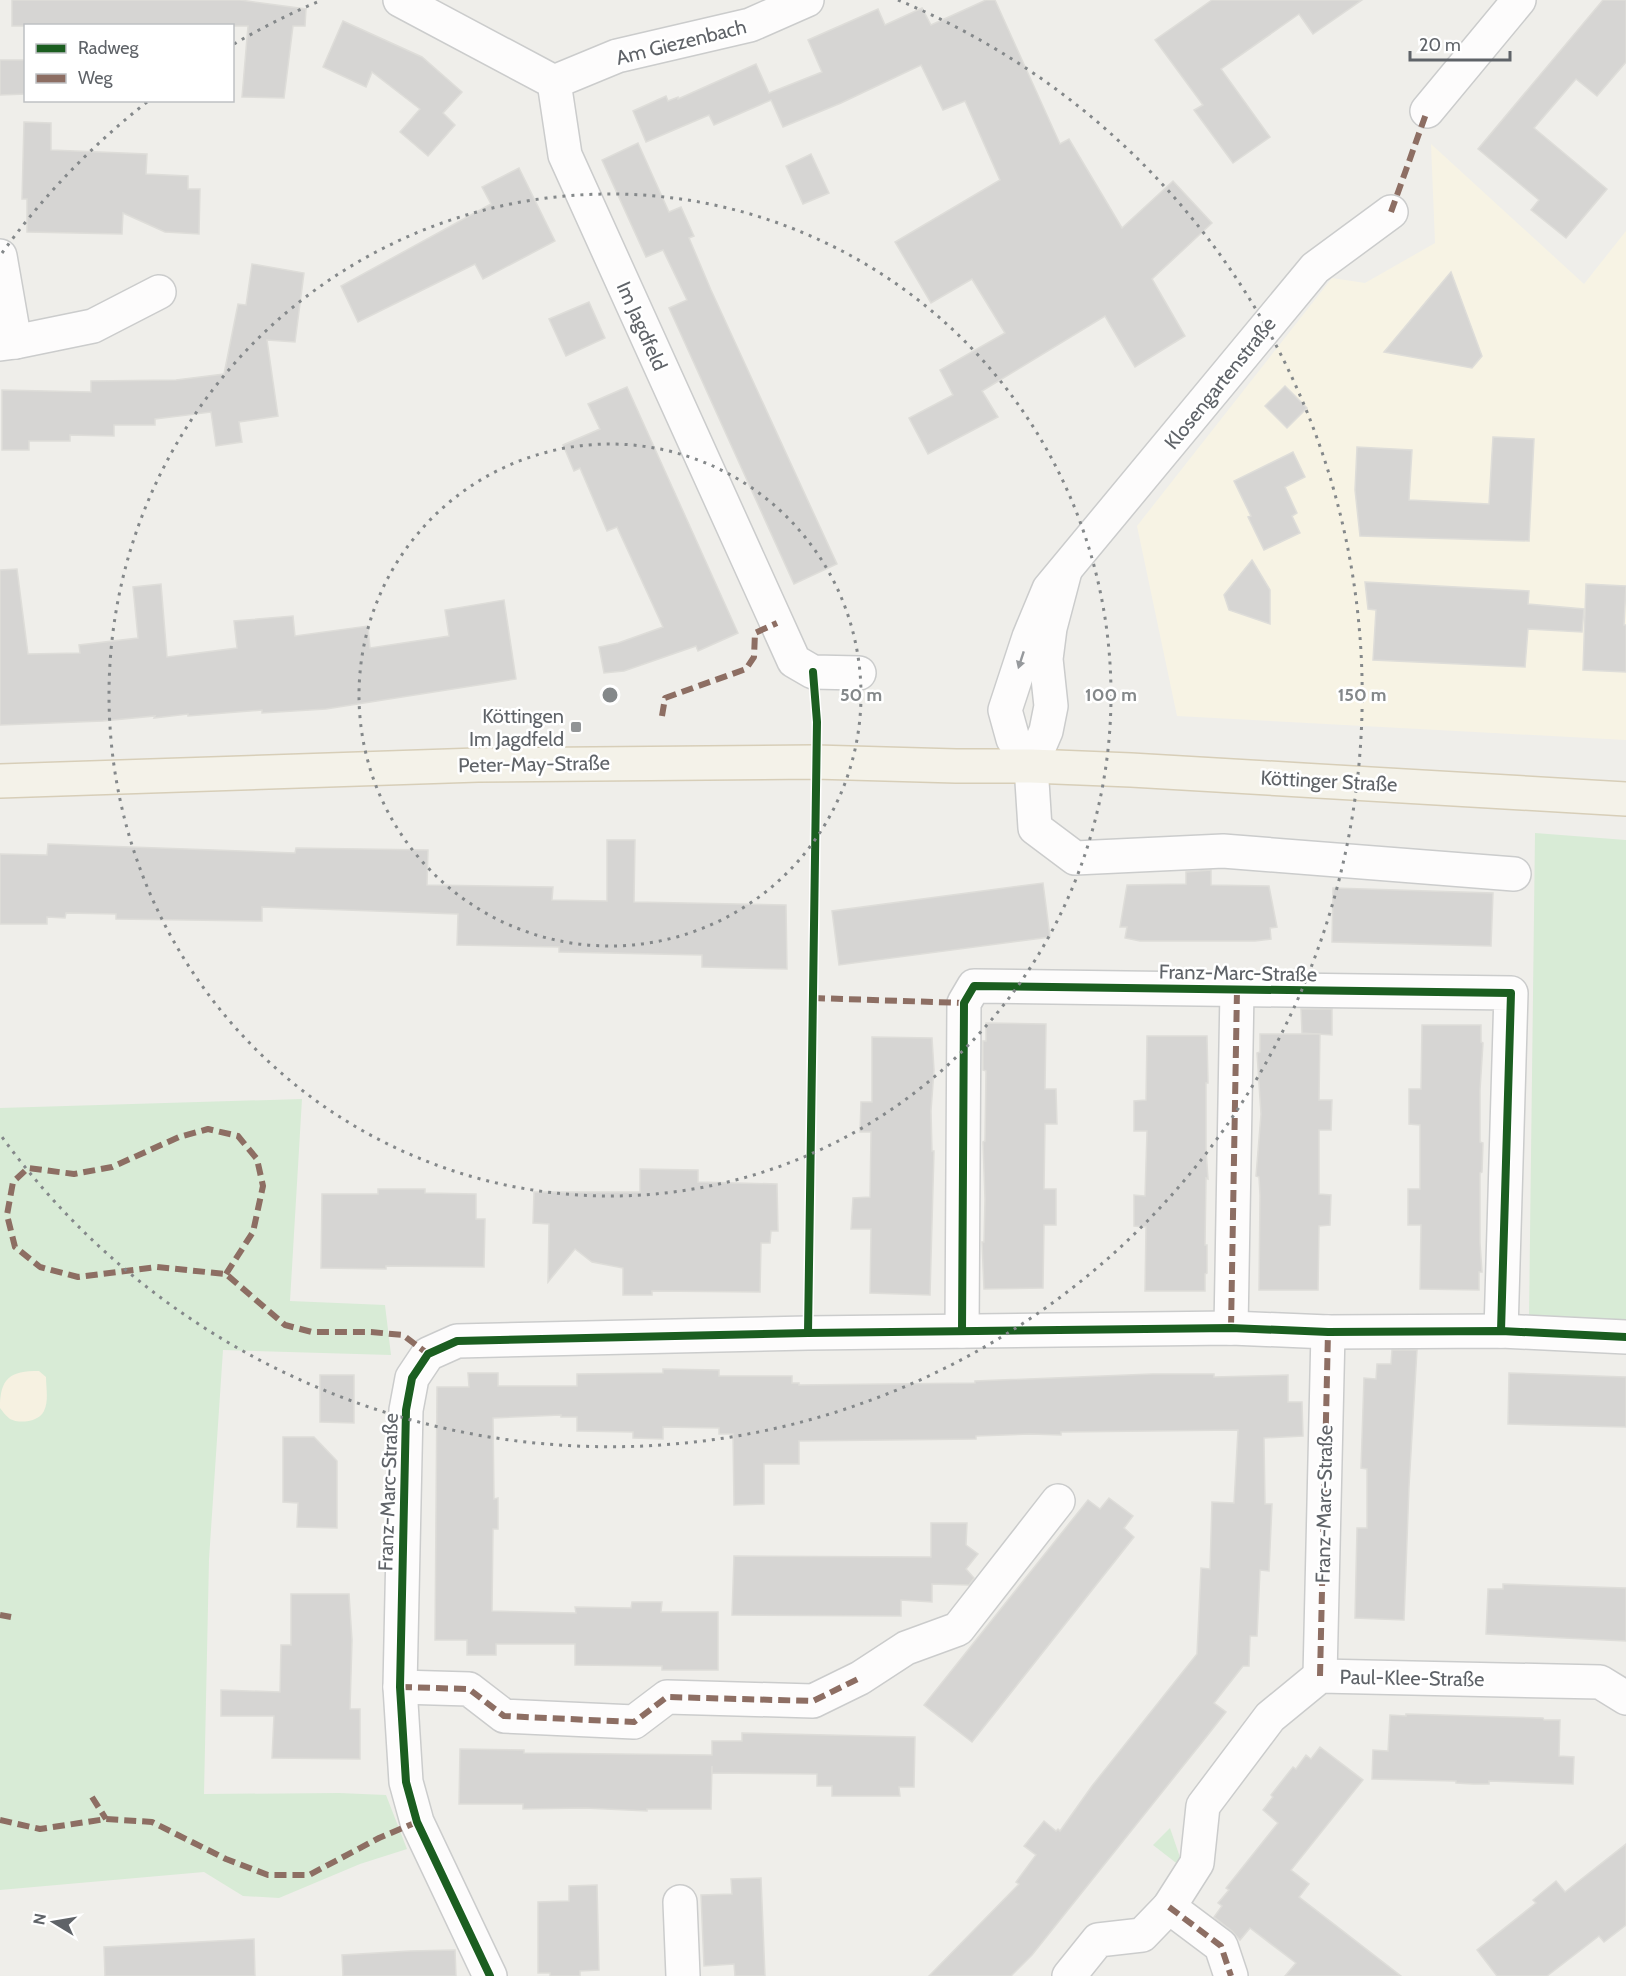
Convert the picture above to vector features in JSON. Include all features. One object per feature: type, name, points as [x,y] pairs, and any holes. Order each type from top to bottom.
[{"type":"main road","name":"Peter-May-Straße","points":[[0,781],[466,765],[599,763],[815,762],[1031,766]]},
{"type":"main road","name":"Köttinger Straße","points":[[1031,766],[1626,799]]},
{"type":"street","points":[[400,0],[554,82]]},
{"type":"street","name":"Am Giezenbach","points":[[554,82],[618,56],[750,25],[807,0]]},
{"type":"street","points":[[1427,111],[1518,0]]},
{"type":"street","name":"Im Jagdfeld","points":[[554,82],[565,155],[794,661],[813,672],[859,673]]},
{"type":"street","name":"Klosengartenstraße","points":[[1031,766],[1013,739],[1005,710],[1029,637],[1049,589],[1315,268],[1391,212]]},
{"type":"street","points":[[0,256],[8,343],[93,326],[159,292]]},
{"type":"street","name":"Klosengartenstraße","points":[[1031,766],[1046,731],[1051,706],[1046,659],[1050,628],[1065,571]]},
{"type":"street","points":[[1031,766],[1035,828],[1076,858],[1223,851],[1514,874]]},
{"type":"street","name":"Franz-Marc-Straße","points":[[962,1331],[964,1003],[974,986],[1511,993],[1501,1331]]},
{"type":"street","name":"Franz-Marc-Straße","points":[[1231,1328],[1237,990]]},
{"type":"street","name":"Franz-Marc-Straße","points":[[490,1976],[417,1822],[406,1782],[400,1687],[406,1410],[412,1378],[428,1354],[457,1341],[962,1331],[1231,1328],[1328,1332],[1501,1331],[1626,1337]]},
{"type":"street","name":"Franz-Marc-Straße","points":[[1320,1676],[1328,1332]]},
{"type":"street","points":[[400,1687],[469,1689],[504,1716],[634,1722],[667,1697],[813,1701],[860,1678],[906,1648],[958,1629],[1058,1501]]},
{"type":"street","name":"Paul-Klee-Straße","points":[[1069,1976],[1098,1940],[1142,1935],[1169,1907],[1197,1863],[1203,1806],[1270,1716],[1320,1676],[1600,1682],[1626,1698]]},
{"type":"street","points":[[680,1902],[683,1976]]},
{"type":"street","points":[[1169,1907],[1221,1946],[1231,1976]]},
{"type":"shaded area","points":[[1431,144],[1584,284],[1626,231],[1626,740],[1177,716],[1137,526],[1332,278],[1365,283],[1435,243]]},
{"type":"green space","points":[[1535,833],[1626,840],[1626,1322],[1529,1318]]},
{"type":"green space","points":[[302,1099],[290,1301],[385,1305],[391,1355],[223,1350],[209,1559],[204,1794],[386,1795],[407,1849],[360,1864],[279,1898],[243,1896],[204,1872],[0,1890],[0,1108]]},
{"type":"green space","points":[[1170,1828],[1184,1869],[1153,1845]]},
{"type":"sand","points":[[39,1371],[46,1377],[47,1399],[44,1411],[38,1418],[28,1421],[10,1419],[0,1408],[0,1398],[5,1383],[14,1375]]},
{"type":"building","points":[[12,0],[240,0],[306,9],[305,26],[293,26],[284,98],[242,97],[248,26],[234,26],[234,24],[24,24],[24,26],[12,26]]},
{"type":"building","points":[[986,0],[995,0],[1060,144],[1069,139],[1122,228],[1173,181],[1212,223],[1152,279],[1185,336],[1135,367],[1105,316],[982,391],[998,417],[928,454],[909,418],[953,395],[940,370],[1005,333],[972,279],[931,303],[895,242],[1000,180],[965,101],[943,110],[921,65],[841,103],[783,127],[771,100],[714,125],[709,115],[646,142],[633,111],[666,96],[668,101],[678,97],[678,99],[756,64],[769,93],[822,72],[808,40],[878,9],[885,25],[922,8],[931,25]]},
{"type":"building","points":[[1212,0],[1362,0],[1313,34],[1299,14],[1221,69],[1270,137],[1233,163],[1194,110],[1203,105],[1155,40]]},
{"type":"building","points":[[1603,0],[1626,0],[1626,62],[1597,96],[1576,79],[1534,128],[1607,189],[1566,238],[1531,210],[1539,200],[1478,149]]},
{"type":"building","points":[[343,21],[422,57],[462,92],[443,113],[455,125],[428,156],[400,132],[420,109],[372,72],[366,87],[323,67]]},
{"type":"building","points":[[0,60],[24,60],[24,94],[0,95]]},
{"type":"building","points":[[24,122],[51,123],[51,150],[147,154],[146,174],[188,176],[188,189],[200,189],[199,234],[165,232],[123,213],[122,234],[27,232],[27,199],[22,199]]},
{"type":"building","points":[[638,143],[669,212],[681,207],[694,236],[689,238],[711,290],[837,564],[794,584],[669,308],[687,300],[663,250],[646,257],[602,160]]},
{"type":"building","points":[[811,154],[829,193],[803,204],[786,166]]},
{"type":"building","points":[[519,168],[555,241],[483,279],[475,264],[358,322],[341,286],[491,204],[482,187]]},
{"type":"building","points":[[252,264],[304,273],[295,342],[267,340],[278,416],[239,422],[242,442],[216,446],[211,412],[155,419],[155,425],[114,425],[114,436],[70,435],[70,441],[29,441],[29,450],[2,450],[2,390],[91,392],[91,381],[176,380],[224,374],[238,304],[246,305]]},
{"type":"building","points":[[1451,272],[1482,356],[1472,368],[1384,352]]},
{"type":"building","points":[[589,302],[605,338],[566,356],[549,319]]},
{"type":"building","points":[[1285,386],[1307,408],[1287,428],[1265,406]]},
{"type":"building","points":[[627,387],[738,633],[698,651],[696,646],[624,671],[604,673],[599,647],[618,643],[663,627],[617,527],[607,531],[580,468],[574,471],[563,445],[600,429],[588,404]]},
{"type":"building","points":[[1493,437],[1534,439],[1529,541],[1360,536],[1355,490],[1357,447],[1412,450],[1409,500],[1489,504]]},
{"type":"building","points":[[1293,452],[1305,477],[1285,487],[1297,513],[1292,516],[1300,533],[1264,550],[1234,481]]},
{"type":"building","points":[[1252,560],[1270,590],[1270,624],[1229,610],[1224,595]]},
{"type":"building","points":[[17,569],[28,654],[80,653],[79,645],[138,638],[133,587],[161,584],[167,657],[237,648],[234,621],[293,616],[295,636],[368,626],[370,648],[449,636],[445,610],[504,600],[516,679],[326,709],[262,713],[262,710],[103,721],[0,725],[0,570]]},
{"type":"building","points":[[1365,582],[1529,591],[1528,604],[1584,609],[1582,632],[1528,629],[1525,667],[1373,660],[1376,610],[1368,609]]},
{"type":"building","points":[[1586,584],[1626,586],[1624,625],[1626,625],[1626,672],[1583,670]]},
{"type":"building","points":[[607,840],[635,840],[634,902],[786,905],[787,969],[702,967],[702,955],[559,952],[559,947],[457,945],[458,914],[262,907],[262,921],[116,919],[116,914],[66,913],[65,918],[47,917],[47,924],[0,924],[0,854],[47,855],[48,844],[295,853],[296,848],[428,850],[427,885],[553,887],[552,900],[607,901]]},
{"type":"building","points":[[1211,870],[1211,885],[1269,886],[1277,927],[1270,928],[1271,939],[1140,941],[1125,938],[1127,927],[1120,927],[1127,885],[1186,884],[1186,872]]},
{"type":"building","points":[[1043,883],[1050,937],[839,965],[832,911]]},
{"type":"building","points":[[1333,888],[1493,893],[1491,946],[1332,942]]},
{"type":"building","points":[[1301,1009],[1332,1009],[1332,1035],[1302,1033]]},
{"type":"building","points":[[986,1023],[1046,1024],[1045,1089],[1056,1089],[1057,1124],[1045,1124],[1044,1189],[1056,1189],[1056,1225],[1044,1225],[1043,1288],[984,1289],[982,1242],[984,1242],[983,1142],[985,1141],[986,1071],[983,1070],[983,1041],[986,1041]]},
{"type":"building","points":[[1422,1025],[1481,1025],[1481,1042],[1483,1043],[1480,1142],[1483,1143],[1482,1172],[1480,1173],[1482,1272],[1479,1272],[1479,1290],[1420,1289],[1421,1225],[1408,1225],[1408,1189],[1420,1189],[1420,1125],[1409,1124],[1409,1089],[1421,1089]]},
{"type":"building","points":[[1260,1034],[1320,1034],[1319,1100],[1332,1100],[1331,1130],[1319,1130],[1319,1194],[1331,1195],[1330,1225],[1319,1226],[1318,1290],[1259,1290],[1260,1195],[1259,1177],[1256,1176],[1261,1114],[1257,1053],[1260,1052]]},
{"type":"building","points":[[1147,1036],[1207,1036],[1208,1179],[1206,1178],[1207,1273],[1205,1274],[1205,1291],[1145,1291],[1146,1227],[1134,1226],[1134,1195],[1145,1196],[1147,1131],[1134,1131],[1134,1101],[1146,1100]]},
{"type":"building","points":[[872,1037],[932,1038],[934,1070],[931,1111],[932,1151],[934,1151],[930,1295],[870,1293],[871,1229],[851,1229],[853,1198],[870,1197],[871,1132],[860,1132],[861,1102],[872,1102]]},
{"type":"building","points":[[640,1169],[698,1170],[698,1182],[777,1184],[778,1231],[771,1231],[770,1243],[761,1243],[760,1292],[652,1291],[652,1295],[623,1295],[623,1268],[592,1262],[575,1249],[548,1282],[549,1224],[533,1223],[534,1192],[640,1192]]},
{"type":"building","points":[[378,1189],[425,1189],[425,1193],[476,1194],[476,1219],[485,1219],[484,1267],[321,1268],[322,1194],[378,1194]]},
{"type":"building","points":[[1392,1350],[1417,1350],[1404,1620],[1355,1618],[1357,1528],[1367,1528],[1367,1469],[1361,1468],[1364,1378],[1376,1379],[1377,1364],[1391,1364]]},
{"type":"building","points":[[663,1369],[719,1370],[719,1376],[792,1376],[792,1383],[799,1383],[799,1385],[975,1383],[975,1381],[1152,1374],[1214,1374],[1214,1377],[1288,1375],[1288,1402],[1302,1402],[1303,1436],[1264,1438],[1265,1504],[1272,1504],[1269,1571],[1260,1570],[1257,1636],[1250,1636],[1249,1666],[1243,1666],[1214,1703],[1226,1712],[1032,1955],[1011,1976],[929,1976],[1019,1884],[1016,1882],[1036,1855],[1024,1846],[1044,1821],[1056,1831],[1058,1829],[1060,1831],[1092,1786],[1197,1654],[1201,1568],[1210,1569],[1212,1502],[1234,1503],[1238,1430],[1061,1432],[1061,1435],[976,1436],[976,1439],[799,1441],[799,1464],[764,1464],[764,1504],[734,1505],[733,1434],[719,1434],[719,1428],[663,1427],[663,1439],[633,1438],[633,1432],[577,1431],[577,1417],[561,1417],[561,1415],[493,1418],[494,1499],[498,1498],[498,1529],[493,1529],[492,1611],[576,1613],[575,1607],[631,1608],[632,1602],[662,1602],[661,1612],[718,1612],[718,1670],[662,1670],[662,1666],[575,1665],[575,1644],[496,1644],[496,1655],[467,1655],[467,1640],[435,1640],[437,1387],[469,1387],[468,1373],[498,1373],[498,1386],[577,1386],[577,1374],[663,1373]]},
{"type":"building","points":[[1509,1373],[1626,1377],[1626,1427],[1508,1424]]},
{"type":"building","points":[[320,1375],[354,1375],[354,1423],[320,1422]]},
{"type":"building","points":[[283,1437],[314,1437],[337,1461],[337,1528],[297,1527],[298,1503],[283,1502]]},
{"type":"building","points":[[1109,1498],[1133,1516],[1124,1528],[1134,1537],[972,1742],[924,1705],[1088,1500],[1100,1509]]},
{"type":"building","points":[[931,1523],[967,1523],[966,1545],[978,1554],[966,1569],[974,1578],[969,1585],[932,1584],[932,1602],[901,1600],[901,1616],[732,1615],[734,1556],[931,1557]]},
{"type":"building","points":[[1503,1584],[1626,1588],[1626,1641],[1486,1634],[1488,1589],[1503,1589]]},
{"type":"building","points":[[291,1594],[349,1594],[352,1640],[350,1709],[360,1709],[360,1759],[272,1758],[274,1716],[221,1716],[221,1690],[280,1692],[281,1645],[291,1645]]},
{"type":"building","points":[[1406,1714],[1560,1720],[1559,1756],[1574,1757],[1573,1784],[1489,1781],[1489,1784],[1473,1784],[1456,1783],[1456,1781],[1372,1779],[1373,1750],[1388,1751],[1390,1715],[1406,1716]]},
{"type":"building","points":[[742,1733],[915,1737],[914,1787],[899,1787],[900,1796],[832,1796],[832,1786],[817,1786],[817,1774],[712,1773],[712,1766],[711,1809],[647,1809],[647,1811],[585,1808],[523,1809],[523,1804],[459,1804],[460,1749],[524,1750],[524,1753],[712,1755],[712,1741],[742,1741]]},
{"type":"building","points":[[1320,1747],[1363,1780],[1291,1870],[1309,1884],[1299,1897],[1401,1976],[1285,1976],[1296,1963],[1250,1928],[1240,1940],[1214,1917],[1222,1906],[1218,1903],[1229,1890],[1226,1888],[1278,1823],[1263,1810],[1273,1797],[1271,1795],[1293,1767],[1296,1769],[1306,1755],[1311,1759]]},
{"type":"building","points":[[1626,1844],[1626,1925],[1604,1942],[1599,1936],[1547,1976],[1497,1976],[1477,1950],[1536,1903],[1533,1900],[1556,1881],[1565,1892]]},
{"type":"building","points":[[761,1878],[765,1976],[735,1976],[734,1964],[704,1966],[701,1895],[732,1894],[731,1879]]},
{"type":"building","points":[[597,1885],[599,1970],[580,1971],[580,1976],[550,1976],[550,1973],[538,1973],[538,1902],[569,1901],[569,1886]]},
{"type":"building","points":[[254,1939],[255,1976],[105,1976],[104,1947]]},
{"type":"building","points":[[455,1950],[456,1976],[343,1976],[342,1955]]},
{"type":"marked path","points":[[1391,212],[1427,111]]},
{"type":"marked path","points":[[662,716],[665,698],[746,669],[754,657],[755,633],[777,623]]},
{"type":"marked path","points":[[1231,1328],[1237,990]]},
{"type":"marked path","points":[[813,998],[964,1003]]},
{"type":"marked path","points":[[226,1274],[253,1232],[263,1186],[257,1159],[238,1136],[208,1129],[179,1137],[112,1167],[74,1174],[28,1168],[13,1182],[7,1215],[15,1247],[40,1267],[78,1277],[157,1267],[226,1274],[285,1325],[312,1332],[371,1332],[403,1335],[428,1354]]},
{"type":"marked path","points":[[1320,1676],[1328,1332]]},
{"type":"marked path","points":[[0,1615],[11,1617]]},
{"type":"marked path","points":[[400,1687],[469,1689],[504,1716],[634,1722],[667,1697],[813,1701],[860,1678]]},
{"type":"marked path","points":[[92,1797],[106,1819]]},
{"type":"marked path","points":[[0,1820],[40,1829],[106,1819],[152,1822],[226,1859],[268,1875],[309,1875],[379,1838],[417,1822]]},
{"type":"marked path","points":[[1169,1907],[1221,1946],[1231,1976]]},
{"type":"cycle path","points":[[808,1333],[817,722],[813,672]]},
{"type":"cycle path","points":[[962,1331],[964,1003],[974,986],[1511,993],[1501,1331]]},
{"type":"cycle path","points":[[490,1976],[417,1822],[406,1782],[400,1687],[406,1410],[412,1378],[428,1354],[457,1341],[808,1333],[1231,1328],[1328,1332],[1501,1331],[1626,1337]]},
{"type":"place","name":"Köttingen Im Jagdfeld","points":[[576,727]]}]
